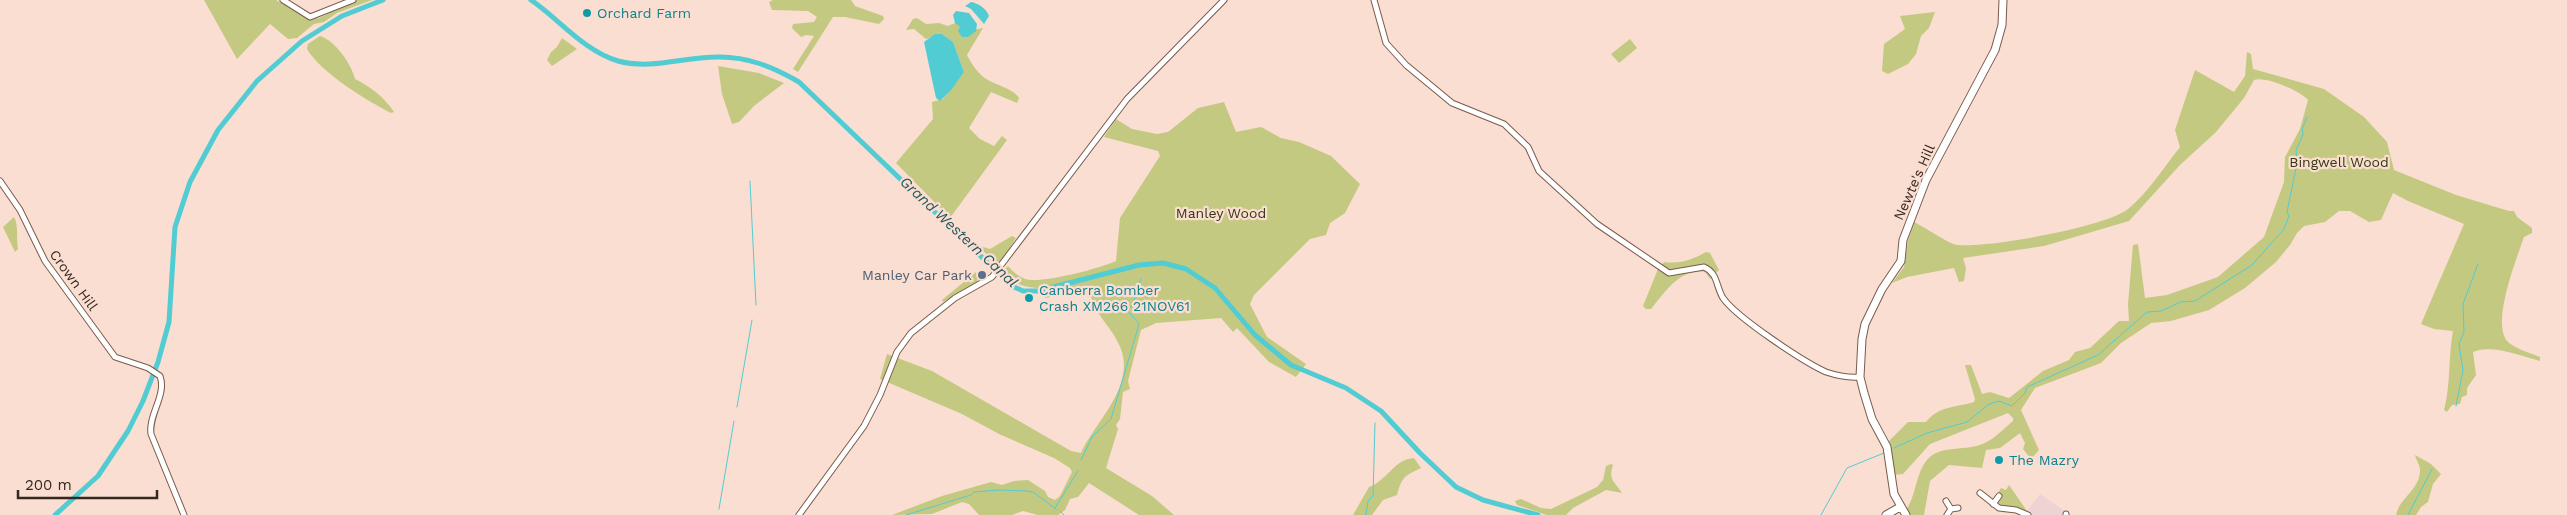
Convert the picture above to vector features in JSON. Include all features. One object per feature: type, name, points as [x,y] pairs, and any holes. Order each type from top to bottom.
[{"type":"street","points":[[283,0],[299,12],[310,17],[353,0]]},
{"type":"street","points":[[799,515],[864,426],[894,359],[911,333],[955,298],[992,277],[1002,266],[1020,237],[1098,141],[1127,100],[1224,0]]},
{"type":"street","points":[[1374,0],[1386,43],[1406,66],[1452,103],[1499,121],[1510,129],[1528,147],[1539,171],[1603,230],[1669,272],[1704,267],[1708,269],[1714,276],[1723,298],[1757,326],[1817,367],[1837,375],[1860,377]]},
{"type":"street","name":"Newte's Hill","points":[[1906,515],[1900,507],[1892,488],[1887,447],[1872,419],[1860,377],[1860,352],[1865,324],[1882,289],[1898,268],[1903,240],[1926,180],[1995,50],[2002,24],[2003,0]]},
{"type":"street","name":"Crown Hill","points":[[0,181],[20,210],[45,261],[115,357],[150,369],[159,375],[161,387],[149,425],[153,442],[184,515]]},
{"type":"street","points":[[1980,493],[1993,504],[2028,515]]},
{"type":"street","points":[[1993,504],[1999,496]]},
{"type":"street","points":[[1946,501],[1951,509]]},
{"type":"street","points":[[1886,515],[1900,507]]},
{"type":"street","points":[[1947,515],[1951,509],[1958,508]]},
{"type":"shaded area","points":[[2040,494],[2065,511],[2063,515],[2034,515],[2027,511]]},
{"type":"green space","points":[[204,0],[276,0],[310,19],[319,18],[357,0],[372,0],[337,13],[324,22],[314,24],[297,38],[288,39],[270,24],[237,59]]},
{"type":"green space","points":[[773,0],[851,0],[855,6],[883,16],[884,19],[879,24],[845,17],[833,17],[798,72],[793,69],[814,36],[806,35],[801,37],[792,28],[793,24],[814,22],[817,17],[808,11],[772,10],[769,2]]},
{"type":"green space","points":[[1935,12],[1929,28],[1921,36],[1916,54],[1908,64],[1888,74],[1882,71],[1884,44],[1905,29],[1900,16]]},
{"type":"green space","points":[[917,18],[926,24],[939,23],[948,26],[955,23],[968,30],[983,28],[967,55],[973,66],[985,78],[1013,92],[1019,98],[1017,103],[991,92],[969,128],[980,139],[994,146],[1002,136],[1007,140],[950,218],[896,163],[933,119],[932,102],[943,99],[964,72],[953,42],[942,34],[926,39],[914,29],[906,30],[913,19]]},
{"type":"green space","points":[[320,36],[331,42],[342,54],[355,79],[377,93],[394,112],[391,113],[357,93],[333,76],[314,58],[307,49],[308,44]]},
{"type":"green space","points":[[562,38],[577,49],[552,66],[547,60]]},
{"type":"green space","points":[[1630,39],[1637,48],[1619,63],[1611,54]]},
{"type":"green space","name":"Bingwell Wood","points":[[2247,52],[2251,54],[2253,69],[2324,89],[2364,117],[2387,142],[2394,170],[2456,195],[2514,211],[2517,217],[2532,228],[2532,233],[2524,237],[2511,275],[2503,306],[2502,321],[2503,333],[2508,342],[2519,349],[2540,357],[2540,361],[2498,350],[2489,349],[2473,352],[2476,375],[2467,388],[2467,395],[2462,397],[2460,404],[2452,405],[2447,412],[2444,410],[2448,390],[2453,331],[2434,329],[2421,324],[2464,224],[2393,193],[2381,220],[2369,222],[2350,211],[2339,211],[2325,222],[2304,226],[2276,262],[2245,288],[2209,310],[2171,321],[2151,323],[2121,343],[2101,363],[2035,388],[2021,410],[2039,450],[2031,459],[2023,449],[2025,443],[2020,433],[2000,448],[1986,450],[1982,468],[1949,465],[1930,481],[1924,515],[1910,515],[1906,510],[1913,496],[1920,471],[1929,458],[1944,450],[1983,444],[1999,434],[2013,421],[2013,418],[2008,413],[1930,444],[1903,474],[1894,475],[1889,441],[1908,422],[1926,422],[1942,410],[1974,402],[1975,399],[1965,365],[1971,365],[1982,394],[1990,392],[2009,398],[2043,371],[2069,360],[2075,352],[2090,348],[2119,321],[2129,321],[2128,304],[2133,245],[2138,244],[2145,298],[2167,295],[2218,277],[2264,237],[2284,182],[2285,157],[2300,129],[2308,100],[2304,96],[2274,82],[2254,80],[2244,98],[2216,132],[2180,165],[2129,221],[2044,246],[1963,258],[1966,268],[1964,281],[1959,282],[1954,268],[1907,277],[1892,283],[1904,267],[1908,241],[1914,222],[1954,244],[1973,245],[2046,235],[2096,223],[2116,216],[2128,209],[2142,196],[2180,147],[2175,130],[2195,70],[2234,92],[2245,76]]},
{"type":"green space","points":[[718,66],[759,73],[784,83],[754,106],[739,122],[732,124],[722,94]]},
{"type":"green space","name":"Manley Wood","points":[[1224,102],[1236,132],[1261,127],[1281,138],[1299,142],[1331,156],[1360,184],[1345,213],[1330,223],[1326,235],[1310,239],[1254,295],[1250,304],[1267,337],[1306,364],[1296,377],[1269,362],[1237,328],[1233,332],[1221,318],[1156,323],[1141,330],[1128,381],[1130,389],[1123,392],[1120,419],[1116,425],[1118,429],[1106,468],[1152,496],[1174,515],[1139,515],[1089,483],[1078,497],[1070,499],[1065,510],[1058,515],[1038,515],[1023,511],[1012,515],[979,515],[969,504],[962,502],[932,514],[892,515],[942,496],[991,482],[1002,485],[1014,481],[1028,480],[1045,491],[1048,497],[1055,500],[1060,496],[1072,472],[1070,468],[1054,458],[999,434],[962,414],[880,379],[887,354],[932,371],[1071,451],[1081,453],[1112,404],[1123,377],[1124,363],[1118,342],[1094,305],[1091,297],[1081,292],[1045,298],[1042,288],[1020,284],[1003,271],[1008,266],[1024,279],[1039,280],[1074,274],[1116,261],[1120,218],[1160,156],[1158,151],[1104,137],[1116,119],[1132,129],[1157,134],[1168,132],[1198,108]]},
{"type":"green space","points":[[14,217],[18,249],[15,252],[3,227]]},
{"type":"green space","points":[[1012,236],[1016,238],[999,265],[976,245],[990,249]]},
{"type":"green space","points":[[1706,252],[1710,253],[1719,270],[1710,279],[1705,272],[1688,274],[1674,283],[1651,309],[1646,309],[1643,306],[1658,269],[1664,262],[1686,261]]},
{"type":"green space","points":[[976,272],[978,283],[943,302],[942,300]]},
{"type":"green space","points":[[2415,455],[2431,464],[2441,474],[2433,484],[2428,502],[2421,507],[2416,515],[2396,515],[2401,503],[2417,483],[2419,477],[2420,468]]},
{"type":"green space","points":[[1414,458],[1421,468],[1405,478],[1400,484],[1397,495],[1383,500],[1372,515],[1353,515],[1369,487],[1381,480],[1401,462]]},
{"type":"green space","points":[[1613,465],[1611,474],[1614,483],[1622,493],[1606,490],[1573,508],[1566,515],[1547,515],[1517,505],[1515,501],[1521,499],[1541,508],[1551,509],[1597,487],[1603,480],[1606,466]]},
{"type":"green space","points":[[2009,485],[2027,511],[2000,505],[1998,502],[2002,497],[1997,494],[2001,488],[2006,490]]},
{"type":"water","points":[[971,2],[982,7],[988,13],[989,16],[984,24],[971,9],[965,6]]},
{"type":"water","points":[[956,11],[969,13],[977,24],[976,31],[968,37],[962,37],[958,31],[960,27],[955,23],[953,15]]},
{"type":"water","points":[[935,34],[942,34],[953,42],[964,72],[940,101],[936,98],[924,42]]},
{"type":"waterway","name":"Grand Western Canal","points":[[55,515],[98,476],[128,431],[143,401],[158,362],[169,322],[175,227],[190,182],[218,130],[257,81],[302,41],[342,16],[383,0]]},
{"type":"waterway","name":"Grand Western Canal","points":[[531,0],[594,50],[618,61],[655,64],[704,58],[738,58],[769,67],[799,82],[1012,286],[1023,291],[1038,291],[1139,265],[1163,263],[1186,269],[1215,288],[1255,335],[1291,365],[1346,388],[1381,411],[1420,453],[1456,487],[1483,500],[1538,515]]},
{"type":"waterway","points":[[1894,448],[1927,433],[1967,422],[1989,404],[1999,401],[2012,406],[2025,393],[2027,387],[2098,355],[2147,312],[2161,311],[2181,302],[2195,301],[2252,265],[2284,229],[2289,216],[2287,212],[2297,163],[2296,150],[2303,135],[2302,129],[2307,117]]},
{"type":"waterway","points":[[750,181],[756,305]]},
{"type":"waterway","points":[[2456,406],[2463,371],[2459,344],[2464,332],[2463,304],[2478,264]]},
{"type":"waterway","points":[[1081,460],[1092,437],[1111,419],[1139,324],[1127,310],[1132,306],[1141,279]]},
{"type":"waterway","points":[[737,407],[752,320]]},
{"type":"waterway","points":[[719,509],[734,421]]},
{"type":"waterway","points":[[1366,515],[1368,501],[1373,496],[1375,423]]},
{"type":"waterway","points":[[1821,515],[1847,468],[1884,453]]},
{"type":"waterway","points":[[2408,515],[2432,469]]},
{"type":"waterway","points":[[1055,508],[1078,471]]},
{"type":"waterway","points":[[906,515],[971,495],[974,492],[998,490],[1033,492],[1056,509]]},
{"type":"waterway","points":[[1060,511],[1064,515]]},
{"type":"place","name":"Orchard Farm","points":[[587,13]]},
{"type":"place","name":"Manley Car Park","points":[[982,275]]},
{"type":"place","name":"Canberra Bomber Crash XM266 21NOV61","points":[[1029,298]]},
{"type":"place","name":"The Mazry","points":[[1999,460]]}]
